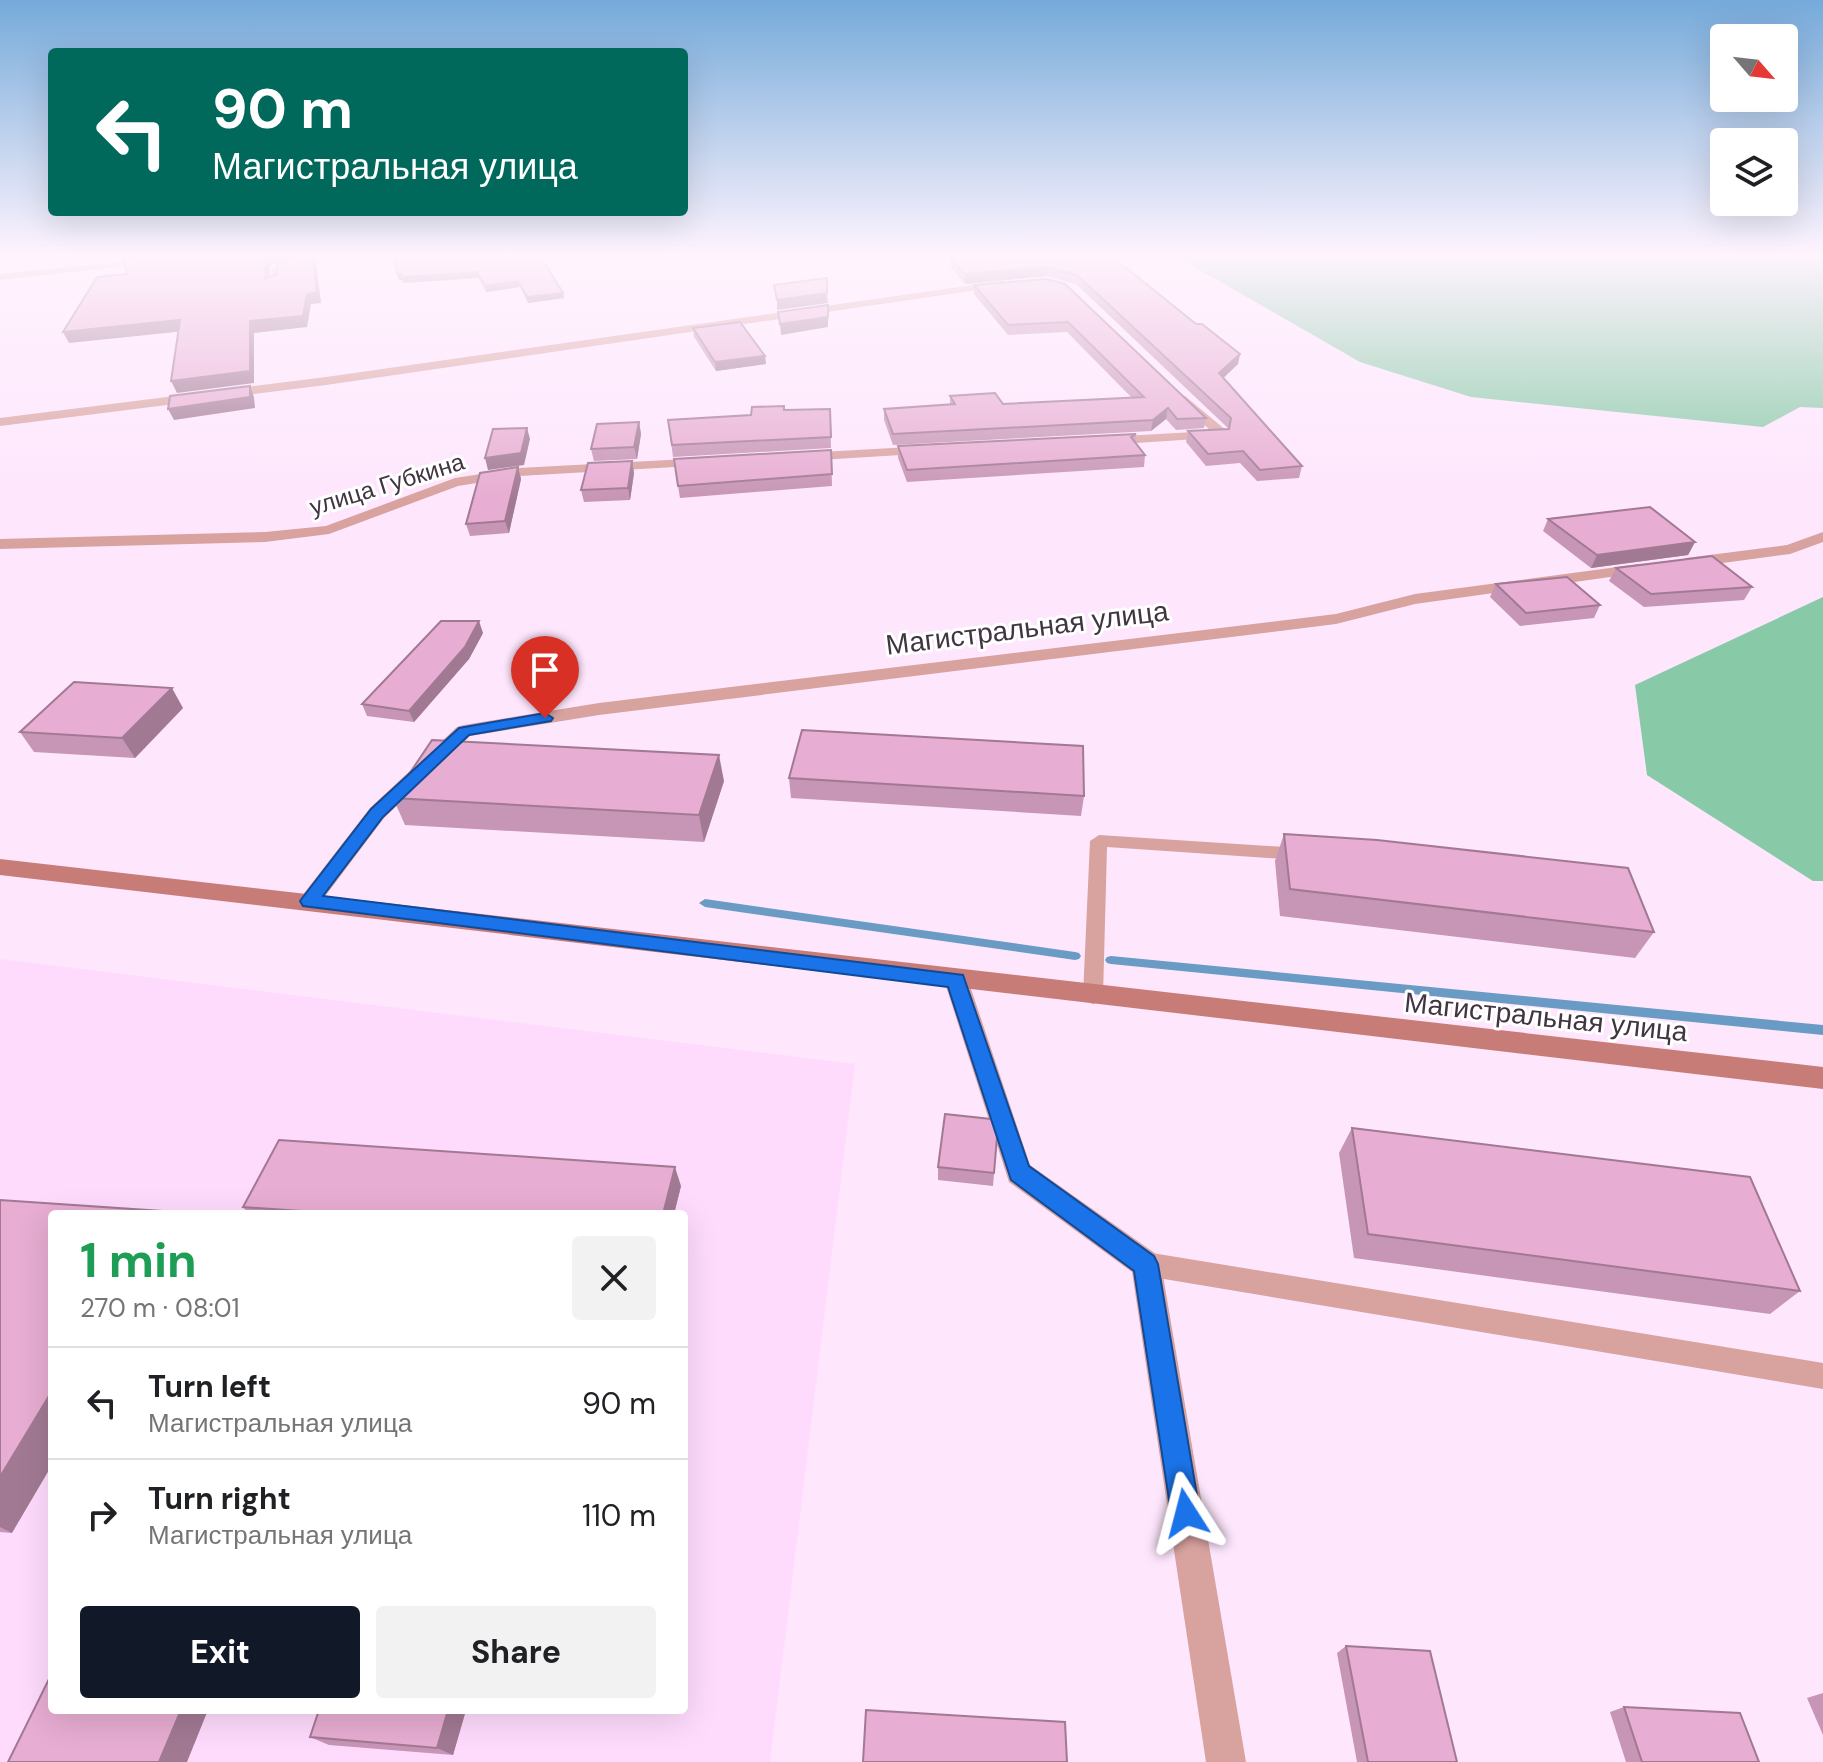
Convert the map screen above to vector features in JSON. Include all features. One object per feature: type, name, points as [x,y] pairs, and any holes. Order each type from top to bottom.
[{"type":"main road","name":"Магистральная улица","points":[[0,867],[309,901],[1093,996],[1823,1078]]},
{"type":"street","points":[[0,422],[326,381],[641,336]]},
{"type":"street","points":[[1094,441],[1222,434],[1178,393]]},
{"type":"street","points":[[791,457],[950,449]]},
{"type":"street","name":"улица Губкина","points":[[0,544],[265,537],[329,530],[455,482],[519,472],[727,461]]},
{"type":"street","name":"Магистральная улица","points":[[309,901],[377,813],[464,731],[599,709],[1336,619],[1415,599],[1790,549],[1823,537]]},
{"type":"street","points":[[956,980],[1019,1173],[1146,1264],[1226,1762]]},
{"type":"lane","points":[[1093,996],[1099,841],[1321,855]]},
{"type":"lane","points":[[1146,1264],[1823,1376]]},
{"type":"shaded area","points":[[0,959],[855,1064],[770,1762],[0,1762]]},
{"type":"green space","points":[[1315,336],[1823,336],[1823,408],[1800,407],[1763,427],[1471,397],[1360,362]]},
{"type":"green space","points":[[1823,597],[1823,881],[1813,881],[1647,775],[1635,685]]},
{"type":"building","points":[[178,336],[250,336],[250,371],[171,381]]},
{"type":"building","points":[[698,336],[750,336],[765,356],[715,362]]},
{"type":"building","points":[[1082,336],[1120,336],[1206,418],[1177,419],[1168,408],[1153,420],[893,434],[884,409],[955,404],[950,396],[995,393],[1003,404],[1144,397]]},
{"type":"building","points":[[1143,336],[1217,336],[1240,354],[1219,373],[1302,466],[1260,470],[1243,451],[1208,454],[1188,431],[1229,429],[1231,418]]},
{"type":"building","points":[[250,386],[250,397],[168,409],[170,396]]},
{"type":"building","points":[[784,406],[784,410],[830,409],[831,437],[672,445],[668,420],[751,415],[752,407]]},
{"type":"building","points":[[639,422],[634,447],[591,449],[597,424]]},
{"type":"building","points":[[527,428],[521,453],[485,458],[493,429]]},
{"type":"building","points":[[1136,434],[1131,437],[1145,455],[907,470],[898,446]]},
{"type":"building","points":[[831,450],[832,474],[678,486],[674,459]]},
{"type":"building","points":[[632,461],[628,488],[581,490],[588,463]]},
{"type":"building","points":[[518,467],[505,521],[466,524],[480,473]]},
{"type":"building","points":[[1650,507],[1695,542],[1597,555],[1548,519]]},
{"type":"building","points":[[1712,556],[1752,587],[1651,594],[1616,568]]},
{"type":"building","points":[[1567,577],[1600,605],[1526,613],[1496,584]]},
{"type":"building","points":[[441,621],[479,621],[465,647],[409,711],[362,704]]},
{"type":"building","points":[[74,682],[172,688],[122,738],[20,732]]},
{"type":"building","points":[[802,730],[1083,746],[1084,796],[789,778]]},
{"type":"building","points":[[432,740],[719,755],[699,815],[393,798]]},
{"type":"building","points":[[1284,834],[1377,840],[1628,868],[1654,932],[1290,889]]},
{"type":"building","points":[[945,1114],[991,1119],[997,1137],[994,1173],[938,1167]]},
{"type":"building","points":[[1352,1128],[1750,1177],[1800,1291],[1368,1234]]},
{"type":"building","points":[[279,1140],[675,1167],[664,1210],[287,1210],[243,1207]]},
{"type":"building","points":[[0,1200],[146,1210],[48,1210],[48,1398],[0,1477]]},
{"type":"building","points":[[1346,1646],[1430,1651],[1457,1762],[1368,1762]]},
{"type":"building","points":[[48,1681],[48,1714],[179,1714],[159,1762],[8,1762]]},
{"type":"building","points":[[1624,1707],[1740,1713],[1759,1762],[1642,1762]]},
{"type":"building","points":[[866,1710],[1065,1722],[1067,1762],[863,1762]]},
{"type":"building","points":[[318,1714],[447,1714],[437,1748],[310,1737]]},
{"type":"waterway","points":[[705,903],[1075,956]]},
{"type":"waterway","points":[[1111,960],[1823,1030]]},
{"type":"route","points":[[545,718],[464,731],[377,813],[309,901],[956,980],[1019,1173],[1146,1264],[1186,1513]]}]
